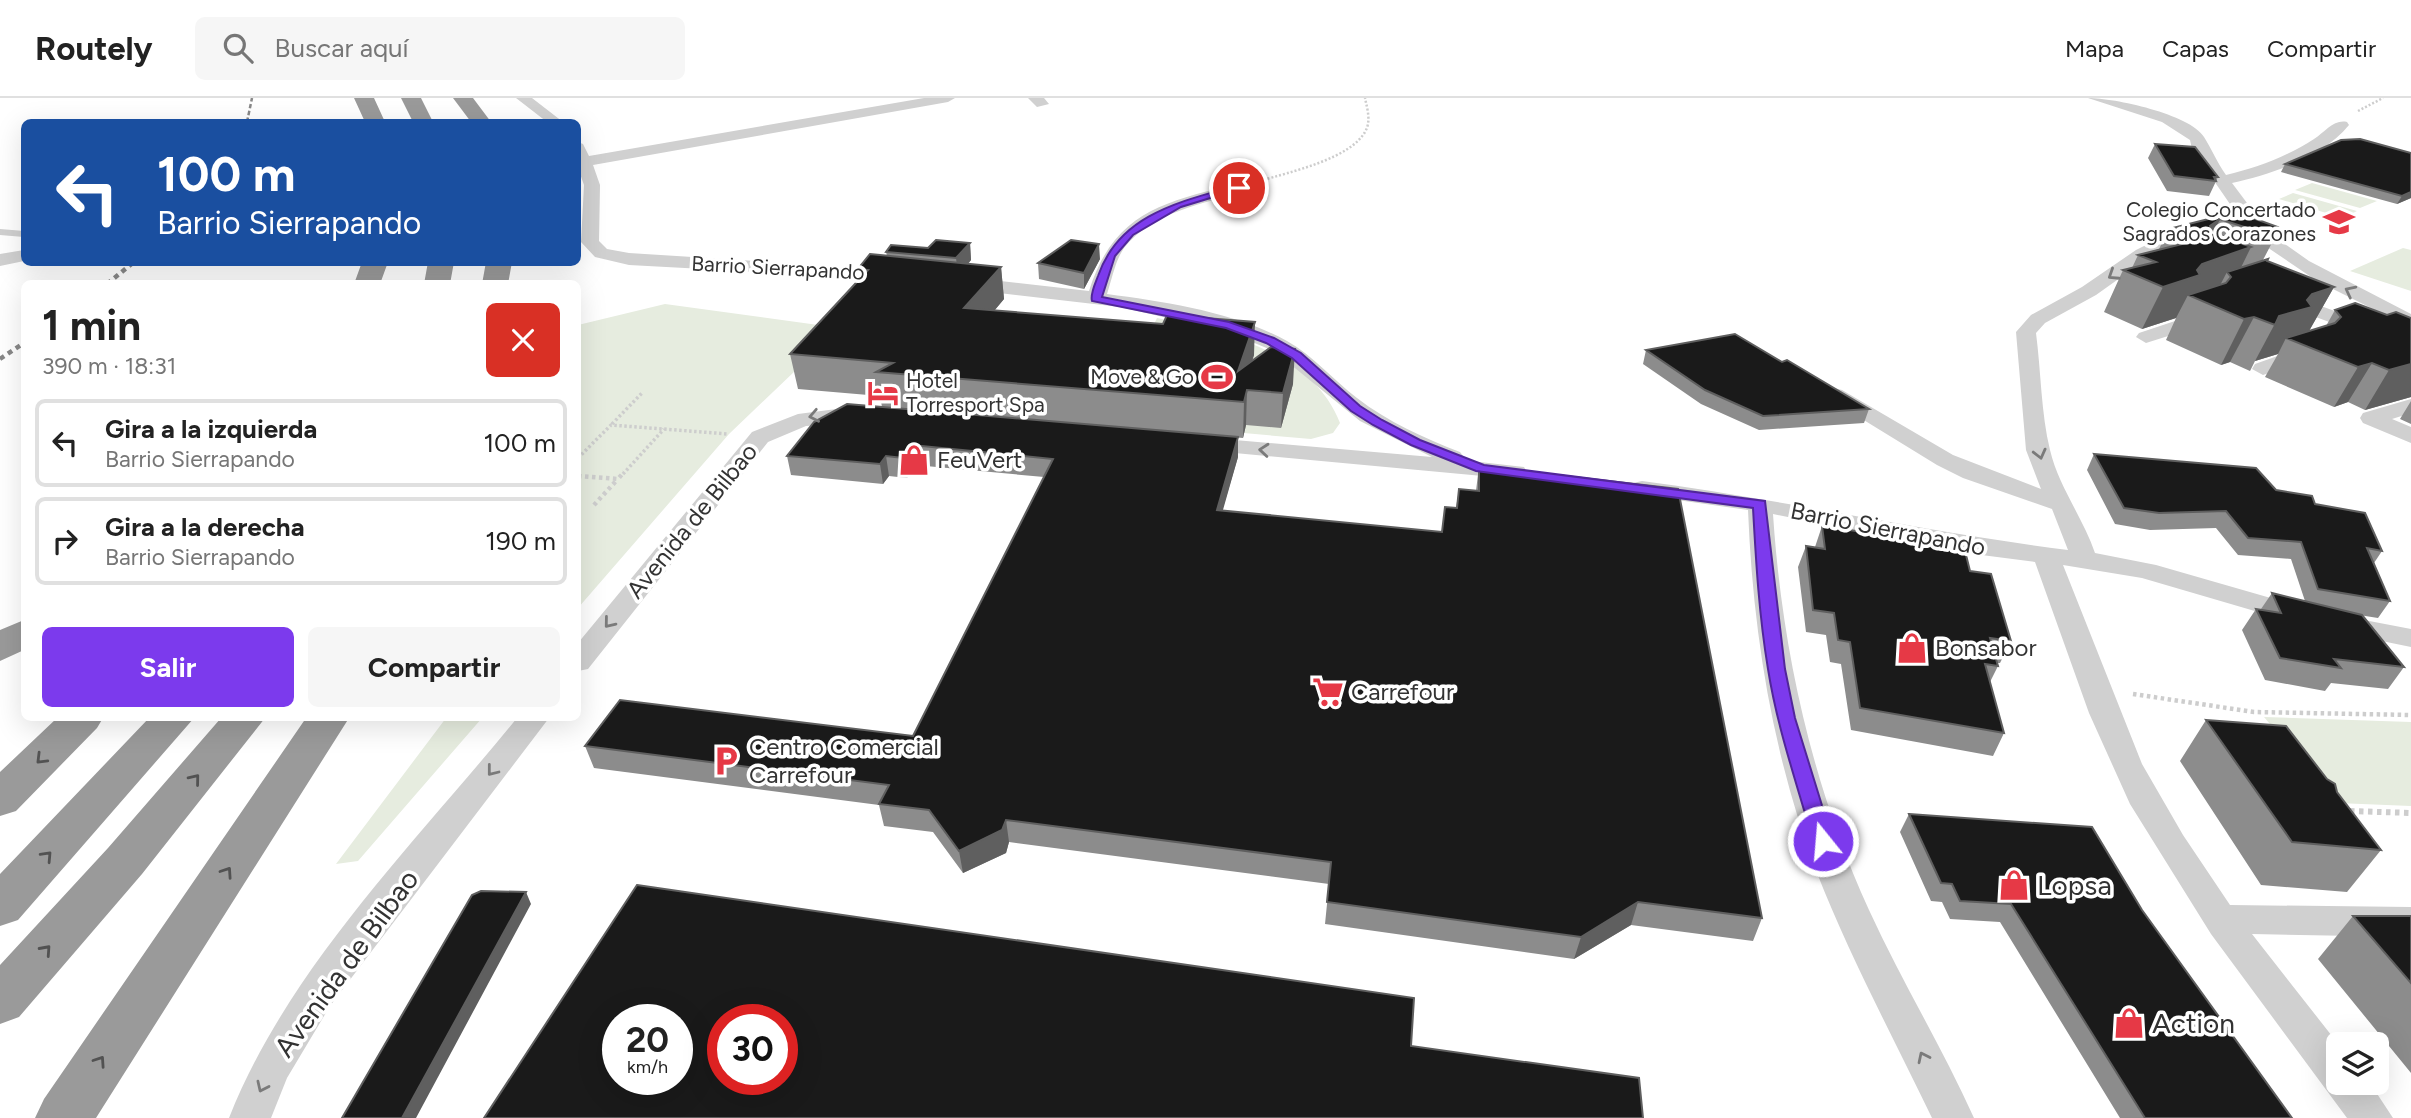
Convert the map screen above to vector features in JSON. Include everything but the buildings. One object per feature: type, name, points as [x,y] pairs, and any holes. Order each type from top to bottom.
[{"type":"highway","points":[[364,98],[374,119]]},
{"type":"highway","points":[[411,98],[422,119]]},
{"type":"highway","points":[[463,98],[479,119]]},
{"type":"highway","points":[[0,648],[21,634]]},
{"type":"highway","points":[[0,799],[79,721]]},
{"type":"highway","points":[[0,906],[170,721]]},
{"type":"highway","points":[[0,1001],[125,861],[242,721]]},
{"type":"highway","points":[[64,1118],[326,721]]},
{"type":"street","points":[[523,98],[552,119]]},
{"type":"street","name":"Barrio Sierrapando","points":[[581,157],[948,98]]},
{"type":"street","points":[[2095,98],[2167,119],[2185,128],[2197,138],[2200,149],[2241,207],[2242,222],[2268,244],[2319,276],[2411,322]]},
{"type":"street","points":[[2224,180],[2263,169],[2330,137],[2342,125]]},
{"type":"street","name":"Barrio Sierrapando","points":[[581,159],[592,185],[590,242],[601,253],[629,259],[922,278]]},
{"type":"street","points":[[1096,299],[1110,256],[1129,233],[1177,205],[1239,188]]},
{"type":"street","points":[[2084,560],[2072,523],[2046,477],[2038,450],[2026,332],[2038,319],[2090,290],[2141,254],[2162,244],[2242,222]]},
{"type":"street","points":[[0,260],[21,256]]},
{"type":"street","points":[[947,281],[1096,299],[1229,325],[1270,341],[1322,376],[1381,441],[1392,461]]},
{"type":"street","points":[[2267,293],[2344,322],[2388,335],[2411,332]]},
{"type":"street","points":[[2146,337],[2196,321],[2189,312],[2211,304]]},
{"type":"street","points":[[2263,369],[2305,355],[2295,345],[2344,322],[2385,309]]},
{"type":"street","points":[[1819,386],[1945,460],[1983,477],[2062,504]]},
{"type":"street","points":[[2411,406],[2371,418],[2411,436]]},
{"type":"street","name":"Avenida de Bilbao","points":[[581,658],[760,437],[782,425],[825,414],[886,417]]},
{"type":"street","points":[[1332,457],[1360,441],[1358,417]]},
{"type":"street","points":[[1358,417],[1481,468]]},
{"type":"street","points":[[1173,442],[1481,468],[1534,475]]},
{"type":"street","name":"Barrio Sierrapando","points":[[1615,484],[1760,504],[1966,545],[2146,571],[2308,618],[2411,638]]},
{"type":"street","points":[[1760,504],[1765,583],[1776,669],[1823,841],[1852,908],[1953,1118]]},
{"type":"street","points":[[2046,556],[2125,763],[2152,815],[2223,919],[2326,1058]]},
{"type":"street","name":"Avenida de Bilbao","points":[[250,1118],[270,1069],[312,1001],[396,889],[532,721]]},
{"type":"street","points":[[2223,919],[2411,922]]},
{"type":"street","points":[[2354,1095],[2372,1118]]},
{"type":"lane","points":[[0,232],[21,234]]},
{"type":"path","points":[[1239,188],[1317,162],[1356,143],[1368,128],[1370,115],[1365,98]]},
{"type":"path","points":[[581,455],[642,393]]},
{"type":"path","points":[[611,425],[760,437]]},
{"type":"path","points":[[594,505],[665,429]]},
{"type":"path","points":[[581,476],[618,480]]},
{"type":"path","points":[[2096,688],[2254,712],[2411,715]]},
{"type":"path","points":[[2350,811],[2411,813]]},
{"type":"shaded area","points":[[2312,183],[2377,201],[2360,208],[2295,190]]},
{"type":"shaded area","points":[[2293,193],[2357,211],[2343,218],[2279,199]]},
{"type":"shaded area","points":[[2403,248],[2411,250],[2411,291],[2350,271]]},
{"type":"shaded area","points":[[665,304],[840,328],[729,434],[581,605],[581,324]]},
{"type":"shaded area","name":"Move & Go","points":[[1157,318],[1237,338],[1288,362],[1309,378],[1327,399],[1340,423],[1333,433],[1311,439],[1107,421]]},
{"type":"shaded area","points":[[2264,717],[2411,722],[2411,806],[2337,803]]},
{"type":"shaded area","points":[[444,721],[479,721],[358,861],[336,864]]},
{"type":"railway","points":[[248,119],[252,98]]},
{"type":"railway","points":[[112,280],[129,266]]},
{"type":"railway","points":[[0,359],[21,345]]},
{"type":"place","name":"Colegio Concertado Sagrados Corazones","points":[[2339,222]]},
{"type":"place","name":"Move & Go","points":[[1217,377]]},
{"type":"place","name":"Hotel Torresport Spa","points":[[883,393]]},
{"type":"place","name":"FeuVert","points":[[914,460]]},
{"type":"place","name":"Bonsabor","points":[[1912,648]]},
{"type":"place","name":"Carrefour","points":[[1328,692]]},
{"type":"place","name":"Centro Comercial Carrefour","points":[[726,761]]},
{"type":"place","name":"Lopsa","points":[[2014,885]]},
{"type":"place","name":"Action","points":[[2129,1023]]},
{"type":"route","points":[[1239,188],[1177,205],[1129,233],[1110,256],[1096,299],[1229,325],[1270,341],[1296,356],[1322,376],[1355,408],[1378,423],[1416,442],[1481,468],[1760,504],[1765,583],[1776,669],[1786,718],[1823,841]]}]
